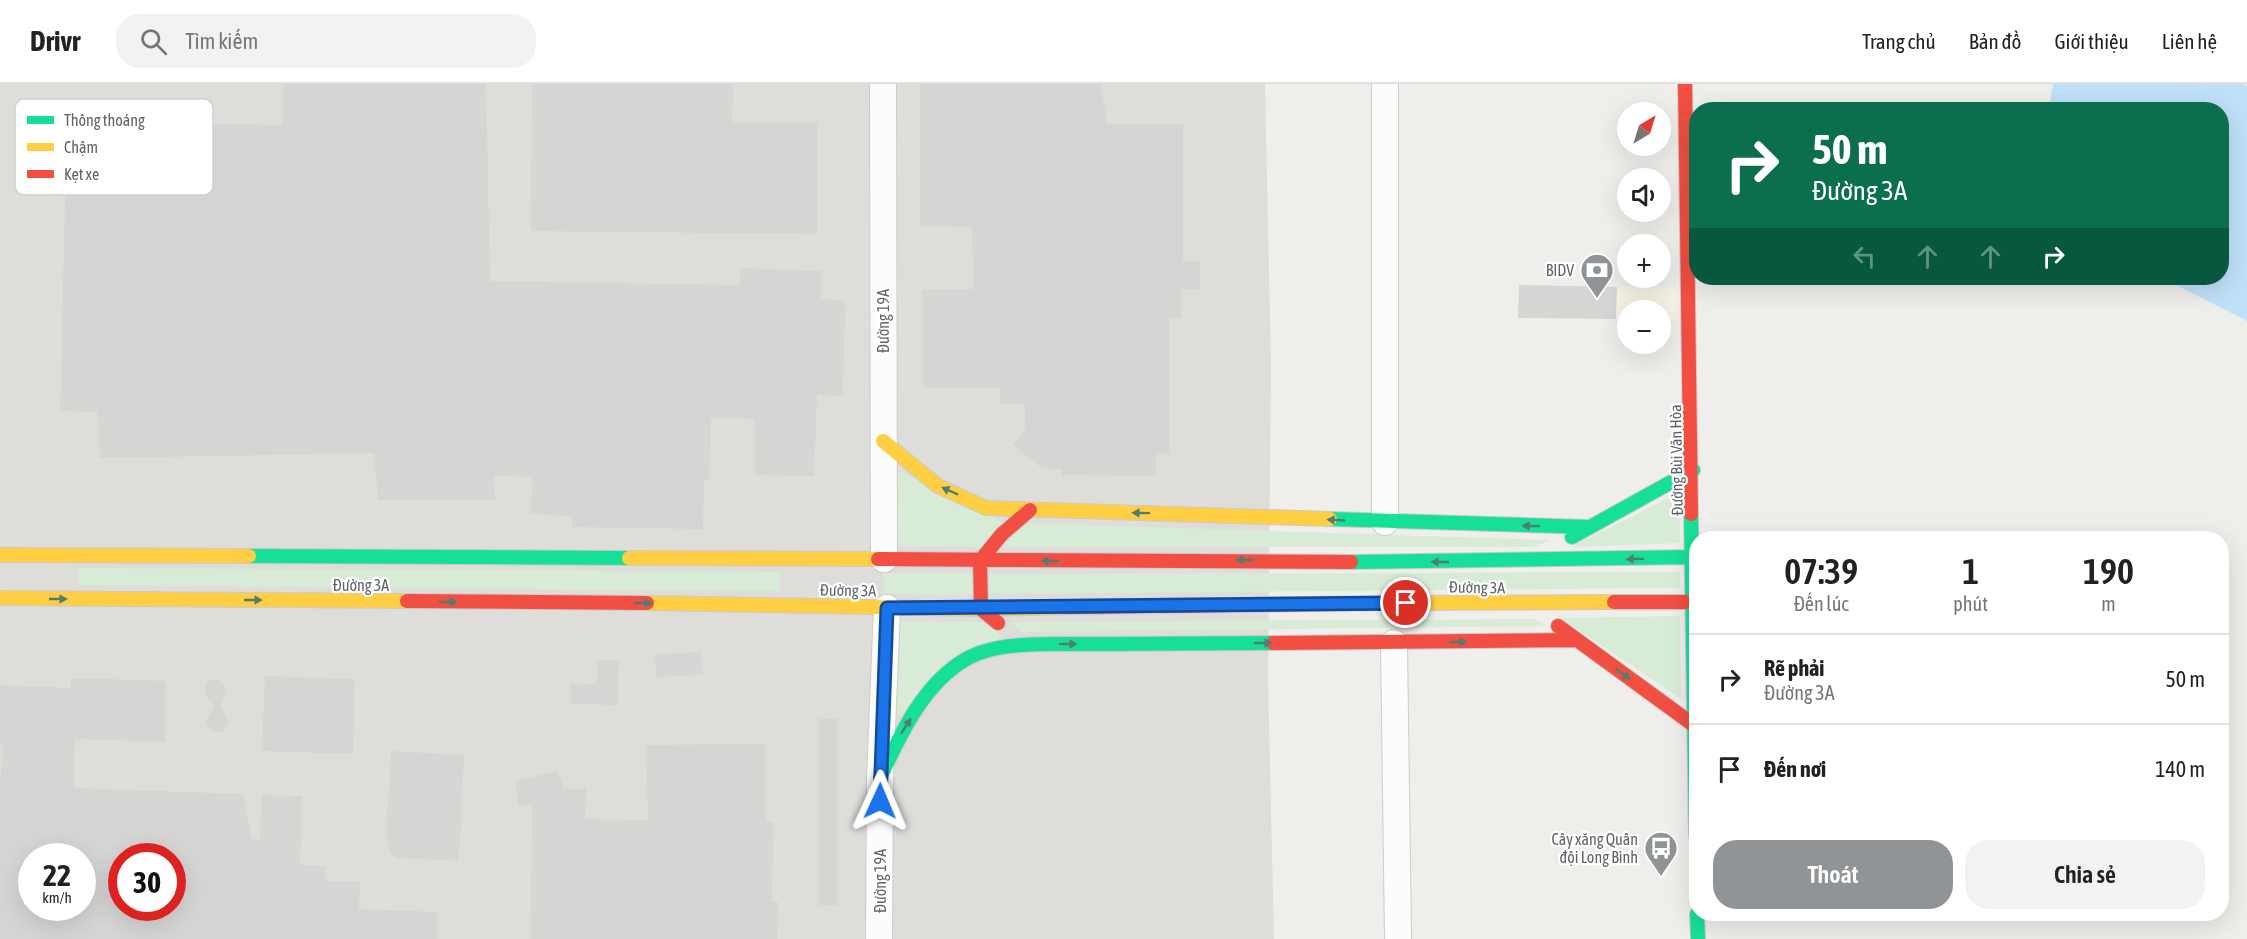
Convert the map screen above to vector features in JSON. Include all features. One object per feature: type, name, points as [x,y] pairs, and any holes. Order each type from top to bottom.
[{"type":"street","name":"Đường 19A","points":[[883,84],[884,564]]},
{"type":"street","points":[[1385,84],[1386,522]]},
{"type":"street","name":"Đường Bùi Văn Hòa","points":[[1685,84],[1689,277]]},
{"type":"street","name":"Đường Bùi Văn Hòa","points":[[1689,285],[1694,531]]},
{"type":"street","points":[[884,441],[938,486],[986,508],[1589,527]]},
{"type":"street","points":[[1528,561],[1693,470]]},
{"type":"street","points":[[1025,645],[981,609],[980,561],[1002,534],[1030,510]]},
{"type":"street","name":"Đường 3A","points":[[0,555],[884,564],[980,561],[1528,561],[1689,557]]},
{"type":"street","name":"Đường 3A","points":[[0,598],[740,604],[886,598],[981,609],[1246,604],[1530,605],[1689,602]]},
{"type":"street","name":"Đường 19A","points":[[879,939],[880,778],[886,598]]},
{"type":"street","points":[[1530,605],[1689,722]]},
{"type":"street","points":[[880,778],[903,730],[935,686],[967,658],[1025,645],[1575,640]]},
{"type":"street","points":[[1394,643],[1398,939]]},
{"type":"street","points":[[1697,921],[1698,939]]},
{"type":"shaded area","points":[[0,84],[1265,84],[1271,366],[1268,679],[1274,939],[0,939]]},
{"type":"shaded area","name":"BIDV","points":[[1519,285],[1675,288],[1676,320],[1671,320],[1671,300],[1617,300],[1617,319],[1518,318]]},
{"type":"green space","points":[[886,465],[1003,522],[982,547],[885,546]]},
{"type":"green space","points":[[1679,493],[1680,543],[1571,547]]},
{"type":"green space","points":[[1026,523],[1549,540],[1536,547],[1002,547]]},
{"type":"green space","points":[[78,568],[780,572],[780,591],[79,585]]},
{"type":"green space","points":[[1680,572],[1680,588],[989,594],[989,574]]},
{"type":"green space","points":[[884,573],[973,573],[973,595],[884,594]]},
{"type":"green space","points":[[1680,616],[1681,699],[1561,618]]},
{"type":"green space","points":[[1535,619],[1545,626],[1021,632],[1010,622]]},
{"type":"green space","points":[[886,621],[985,622],[1002,636],[890,723]]},
{"type":"water","points":[[2053,84],[2242,84],[2247,86],[2247,321],[2176,285],[2229,285],[2229,102],[2050,102]]},
{"type":"building","points":[[283,84],[486,84],[490,281],[740,285],[740,268],[822,271],[821,299],[845,300],[843,396],[817,395],[814,476],[754,475],[755,419],[711,418],[710,480],[704,480],[703,529],[572,527],[572,517],[530,513],[533,477],[494,476],[495,500],[378,500],[374,453],[100,458],[97,412],[60,411],[65,195],[213,195],[213,124],[282,125]]},
{"type":"building","points":[[532,84],[733,84],[732,122],[817,123],[817,234],[531,231]]},
{"type":"building","points":[[920,84],[1101,84],[1107,124],[1183,124],[1183,261],[1200,261],[1200,289],[1181,289],[1181,318],[1169,318],[1169,454],[1156,454],[1156,476],[1062,475],[1062,469],[1043,469],[1013,445],[1025,429],[1025,404],[1001,404],[1000,388],[923,388],[922,290],[973,289],[972,227],[920,226]]},
{"type":"building","name":"BIDV","points":[[1519,285],[1617,287],[1616,319],[1518,318]]},
{"type":"building","points":[[701,652],[703,675],[656,677],[655,654]]},
{"type":"building","points":[[597,660],[619,660],[618,705],[570,704],[570,683],[597,684]]},
{"type":"building","points":[[265,676],[355,679],[353,754],[262,751]]},
{"type":"building","points":[[71,678],[166,681],[165,742],[75,739],[74,788],[243,794],[252,839],[260,839],[261,795],[302,796],[300,865],[326,866],[325,881],[360,882],[359,909],[437,912],[437,939],[0,939],[0,786],[3,744],[0,744],[0,685],[71,688]]},
{"type":"building","points":[[217,679],[226,689],[221,706],[229,723],[222,732],[212,732],[206,721],[215,705],[206,696],[204,689],[209,680]]},
{"type":"building","points":[[819,719],[838,719],[838,905],[819,905]]},
{"type":"building","points":[[765,744],[766,822],[773,822],[772,902],[778,902],[777,939],[531,939],[532,805],[517,805],[516,781],[557,771],[564,789],[586,789],[585,819],[648,820],[646,745]]},
{"type":"building","points":[[391,751],[464,755],[459,861],[397,858],[390,852],[386,838]]},
{"type":"traffic: fast","points":[[1572,537],[1693,470]]},
{"type":"traffic: fast","points":[[1691,514],[1691,531]]},
{"type":"traffic: fast","points":[[1330,519],[1589,527]]},
{"type":"traffic: fast","points":[[249,556],[629,558]]},
{"type":"traffic: fast","points":[[1351,562],[1689,557]]},
{"type":"traffic: fast","points":[[880,778],[905,727],[926,695],[952,668],[983,652],[1016,645],[1034,644],[1273,643]]},
{"type":"traffic: fast","points":[[1697,921],[1698,939]]},
{"type":"traffic: slow","points":[[883,441],[938,486],[986,508],[1330,519]]},
{"type":"traffic: slow","points":[[0,555],[249,556]]},
{"type":"traffic: slow","points":[[629,558],[878,559]]},
{"type":"traffic: slow","points":[[0,598],[407,601]]},
{"type":"traffic: slow","points":[[1386,603],[1614,602]]},
{"type":"traffic: slow","points":[[647,603],[981,609],[1068,607]]},
{"type":"traffic: jam","points":[[1685,84],[1691,514]]},
{"type":"traffic: jam","points":[[998,623],[981,609],[980,561],[1002,534],[1030,510]]},
{"type":"traffic: jam","points":[[878,559],[1351,562]]},
{"type":"traffic: jam","points":[[407,601],[647,603]]},
{"type":"traffic: jam","points":[[1614,602],[1689,602]]},
{"type":"traffic: jam","points":[[1068,607],[1386,603]]},
{"type":"traffic: jam","points":[[1558,626],[1689,722]]},
{"type":"traffic: jam","points":[[1273,643],[1575,640]]},
{"type":"place","name":"BIDV","points":[[1597,299]]},
{"type":"place","name":"Cây xăng Quân đội Long Bình","points":[[1661,877]]},
{"type":"route","points":[[880,801],[887,608],[981,609],[1406,603]]}]
